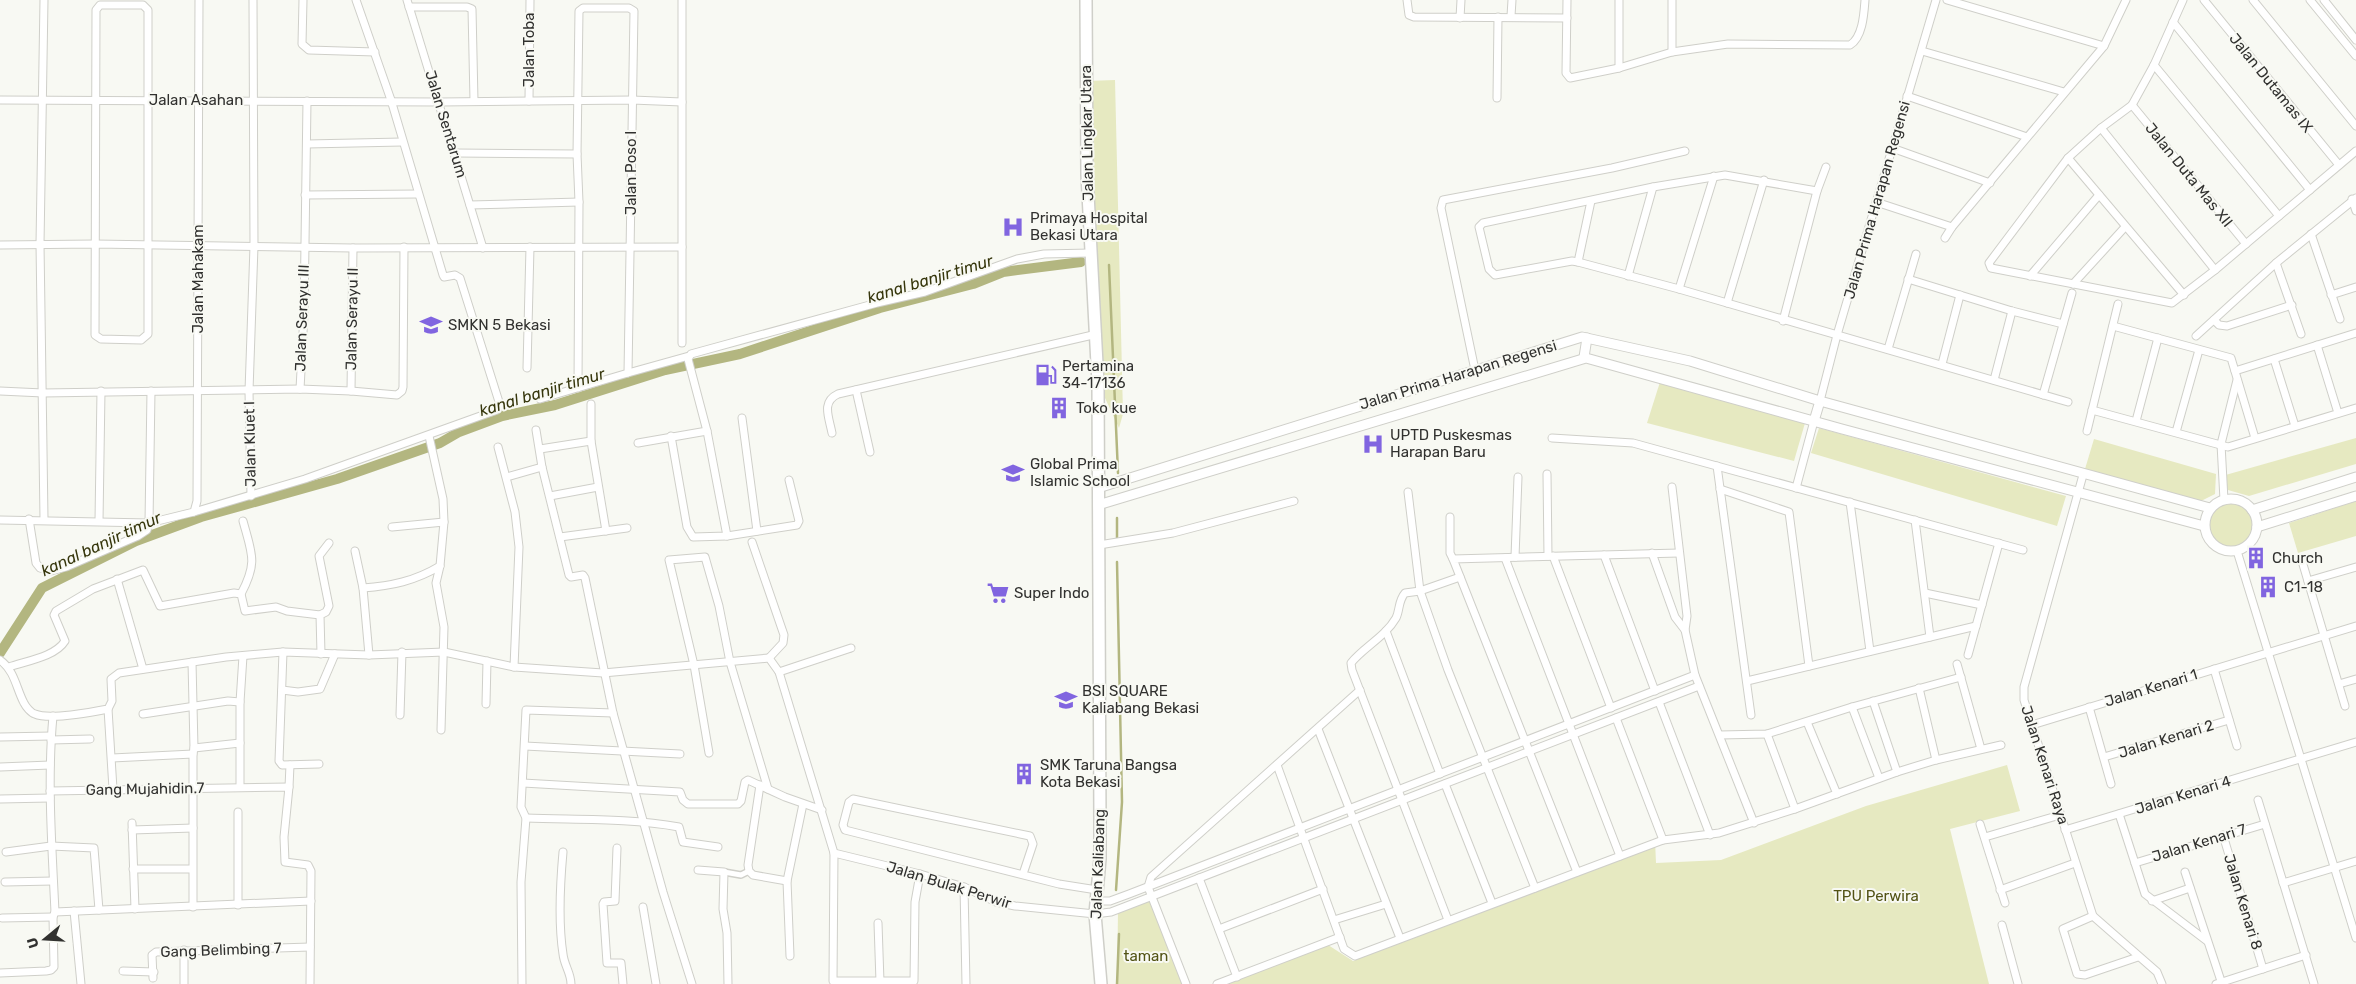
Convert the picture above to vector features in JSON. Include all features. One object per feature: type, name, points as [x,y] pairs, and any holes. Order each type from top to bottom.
[{"type":"main road","name":"Jalan Lingkar Utara","points":[[1086,0],[1087,175],[1090,256],[1097,334],[1098,505]]},
{"type":"main road","name":"Jalan Kaliabang","points":[[1098,505],[1103,545],[1100,850],[1095,914],[1101,984]]},
{"type":"street","points":[[44,0],[40,244],[44,519]]},
{"type":"street","name":"Jalan Mahakam","points":[[194,512],[197,501],[199,0]]},
{"type":"street","name":"Jalan Kluet I","points":[[251,496],[249,391],[254,246],[253,0]]},
{"type":"street","points":[[303,0],[302,44],[304,48],[309,50],[375,52]]},
{"type":"street","points":[[0,520],[44,519],[149,523],[251,496],[430,441],[497,410],[500,405],[460,278],[456,275],[444,277],[402,142],[391,100],[356,0]]},
{"type":"street","name":"Jalan Toba","points":[[529,101],[530,0]]},
{"type":"street","points":[[682,0],[682,343]]},
{"type":"street","points":[[1407,0],[1409,15],[1414,18],[1512,16],[1567,18]]},
{"type":"street","points":[[1460,0],[1460,18]]},
{"type":"street","points":[[1512,0],[1512,16]]},
{"type":"street","points":[[1567,0],[1567,78],[1619,68],[1672,52],[1737,42],[1850,45],[1855,41],[1864,18],[1865,0]]},
{"type":"street","points":[[1619,0],[1619,68]]},
{"type":"street","points":[[1672,0],[1672,52]]},
{"type":"street","name":"Jalan Prima Harapan Regensi","points":[[1796,488],[1837,335],[1936,0]]},
{"type":"street","points":[[1947,0],[2104,46]]},
{"type":"street","points":[[1945,238],[1952,227],[2104,46],[2126,0]]},
{"type":"street","points":[[2183,0],[2154,65],[2132,105],[2101,128],[2068,158],[1989,263],[1991,268],[2168,303],[2184,295],[2356,151]]},
{"type":"street","name":"Jalan Dutamas IX","points":[[2204,0],[2339,165]]},
{"type":"street","points":[[2253,0],[2356,126]]},
{"type":"street","points":[[2310,0],[2356,56]]},
{"type":"street","points":[[2324,0],[2356,40]]},
{"type":"street","points":[[408,4],[467,7],[472,9],[474,102]]},
{"type":"street","name":"Jalan Sentarum","points":[[408,4],[456,153],[483,248]]},
{"type":"street","points":[[100,5],[147,7],[149,100],[148,334],[141,340],[101,339],[95,334],[94,244],[97,101],[96,10],[100,5]]},
{"type":"street","name":"Jalan Poso I","points":[[579,100],[579,10],[630,8],[634,11],[628,373]]},
{"type":"street","points":[[2325,18],[2333,11]]},
{"type":"street","points":[[1497,98],[1498,17]]},
{"type":"street","points":[[2173,22],[2310,190]]},
{"type":"street","points":[[1922,51],[2064,92]]},
{"type":"street","points":[[2154,65],[2279,216]]},
{"type":"street","points":[[1907,96],[2027,137]]},
{"type":"street","name":"Jalan Asahan","points":[[0,100],[252,100],[307,102],[632,100],[682,102]]},
{"type":"street","points":[[578,388],[579,202],[577,154],[579,100]]},
{"type":"street","name":"Jalan Serayu III","points":[[300,389],[304,314],[307,102]]},
{"type":"street","name":"Jalan Duta Mas XII","points":[[2132,105],[2246,244]]},
{"type":"street","points":[[2101,128],[2214,270]]},
{"type":"street","points":[[307,144],[402,142]]},
{"type":"street","points":[[1892,148],[1990,182]]},
{"type":"street","points":[[1475,370],[1442,208],[1443,200],[1612,168],[1685,151]]},
{"type":"street","points":[[456,153],[577,154]]},
{"type":"street","points":[[2068,158],[2184,295]]},
{"type":"street","points":[[1783,321],[1817,191],[1826,167]]},
{"type":"street","points":[[1817,191],[1730,174],[1653,187],[1483,224],[1479,227],[1489,268],[1495,275],[1572,261],[1578,262],[1942,364],[2068,402]]},
{"type":"street","points":[[1679,289],[1714,176]]},
{"type":"street","points":[[1727,303],[1764,180]]},
{"type":"street","points":[[1628,276],[1653,187]]},
{"type":"street","points":[[305,195],[418,194]]},
{"type":"street","points":[[2030,276],[2099,195]]},
{"type":"street","points":[[2354,198],[2356,212]]},
{"type":"street","points":[[2196,336],[2276,263],[2354,198]]},
{"type":"street","points":[[1578,262],[1590,201]]},
{"type":"street","points":[[470,204],[579,202]]},
{"type":"street","points":[[1876,202],[1952,227]]},
{"type":"street","points":[[2073,284],[2125,227]]},
{"type":"street","points":[[2310,234],[2340,320]]},
{"type":"street","points":[[0,245],[94,244],[353,248],[682,247]]},
{"type":"street","points":[[0,391],[43,393],[101,391],[198,392],[300,389],[351,390],[397,395],[402,391],[404,247]]},
{"type":"street","points":[[527,368],[530,247]]},
{"type":"street","name":"Jalan Serayu II","points":[[351,390],[353,248]]},
{"type":"street","points":[[540,398],[689,357],[702,350],[925,292],[1017,259],[1044,254],[1090,256]]},
{"type":"street","points":[[1888,349],[1916,254]]},
{"type":"street","points":[[2276,263],[2301,334]]},
{"type":"street","points":[[1908,279],[2012,311],[2063,324]]},
{"type":"street","points":[[2331,294],[2356,287]]},
{"type":"street","points":[[2043,394],[2072,293]]},
{"type":"street","points":[[1942,364],[1960,295]]},
{"type":"street","points":[[2087,431],[2118,304]]},
{"type":"street","points":[[2214,320],[2219,325],[2227,326],[2292,305]]},
{"type":"street","points":[[1994,380],[2012,311]]},
{"type":"street","points":[[2113,326],[2231,358],[2255,438]]},
{"type":"street","points":[[2236,375],[2274,359],[2356,333]]},
{"type":"street","points":[[832,433],[826,406],[830,398],[856,390],[1097,334]]},
{"type":"street","name":"Jalan Prima Harapan Regensi","points":[[1098,488],[1581,337],[1690,361],[1820,403],[2083,477],[2210,508]]},
{"type":"street","points":[[2136,422],[2158,338]]},
{"type":"street","points":[[1586,339],[1584,356],[2204,526]]},
{"type":"street","points":[[2316,345],[2338,413]]},
{"type":"street","points":[[2176,432],[2199,350]]},
{"type":"street","name":"Jalan Prima Harapan Regensi","points":[[1098,505],[1356,424],[1584,356]]},
{"type":"street","points":[[689,357],[707,431],[727,536]]},
{"type":"street","points":[[2274,359],[2295,426]]},
{"type":"street","points":[[2224,500],[2220,444],[2236,375]]},
{"type":"street","points":[[856,390],[870,452]]},
{"type":"street","points":[[99,521],[101,391]]},
{"type":"street","points":[[29,519],[36,563],[40,568],[51,571],[66,567],[138,536],[147,530],[149,523],[151,391]]},
{"type":"street","points":[[591,404],[591,441],[606,531]]},
{"type":"street","points":[[2092,410],[2228,447],[2356,408]]},
{"type":"street","points":[[1352,409],[1356,424]]},
{"type":"street","points":[[742,418],[757,531]]},
{"type":"street","points":[[536,430],[542,467],[569,575],[572,578],[582,575],[585,578],[598,632],[603,673],[613,713],[643,823],[692,984]]},
{"type":"street","points":[[638,443],[707,431]]},
{"type":"street","points":[[671,436],[689,533],[693,537],[727,536],[797,525],[799,521],[789,480]]},
{"type":"street","points":[[1552,438],[1633,443],[2023,550]]},
{"type":"street","points":[[430,441],[443,499],[444,522],[440,566],[436,583],[444,627],[442,730]]},
{"type":"street","points":[[540,449],[591,441]]},
{"type":"street","points":[[498,447],[515,512],[519,547],[514,667]]},
{"type":"street","points":[[1717,466],[1751,714]]},
{"type":"street","points":[[507,477],[542,467]]},
{"type":"street","points":[[1547,474],[1551,556],[1611,708]]},
{"type":"street","points":[[1515,558],[1518,477]]},
{"type":"street","name":"Jalan Kenari Raya","points":[[2083,477],[2024,687],[2024,700],[2093,916],[2156,972],[2162,984]]},
{"type":"street","points":[[2252,510],[2356,477]]},
{"type":"street","points":[[550,496],[598,487]]},
{"type":"street","points":[[1672,487],[1687,616],[1684,630]]},
{"type":"street","points":[[1720,489],[1789,512],[1809,666]]},
{"type":"street","points":[[1408,492],[1420,591],[1448,670],[1535,888]]},
{"type":"street","points":[[2257,527],[2356,496]]},
{"type":"street","points":[[1103,545],[1173,534],[1294,500]]},
{"type":"street","points":[[2224,500],[2240,500],[2252,510],[2257,527],[2252,540],[2237,551],[2225,551],[2217,547],[2206,534],[2204,526],[2210,508],[2224,500]]},
{"type":"street","points":[[1850,502],[1870,652]]},
{"type":"street","points":[[1450,517],[1450,553],[1577,872]]},
{"type":"street","points":[[1915,520],[1930,637]]},
{"type":"street","points":[[243,521],[253,567],[241,594],[245,611],[276,607],[287,611],[320,615],[326,612],[329,606],[319,556],[329,543]]},
{"type":"street","points":[[392,527],[444,522]]},
{"type":"street","points":[[560,537],[627,528]]},
{"type":"street","points":[[113,790],[108,709],[112,701],[112,677],[119,672],[283,652],[369,655],[402,652],[444,652],[514,667],[603,673],[769,658],[783,643],[784,635],[752,542]]},
{"type":"street","points":[[1968,655],[1999,543]]},
{"type":"street","points":[[2237,551],[2270,653],[2356,938]]},
{"type":"street","points":[[355,552],[363,588],[369,655]]},
{"type":"street","points":[[1453,559],[1679,552]]},
{"type":"street","points":[[1652,553],[1675,616],[1684,630],[1699,686],[1754,824]]},
{"type":"street","points":[[1604,555],[1655,691]]},
{"type":"street","points":[[709,753],[694,665],[669,560],[705,556],[719,606],[730,662],[768,789]]},
{"type":"street","points":[[1505,558],[1620,856]]},
{"type":"street","points":[[2302,561],[2346,706]]},
{"type":"street","points":[[363,588],[405,582],[424,576],[440,566]]},
{"type":"street","points":[[2308,581],[2356,567]]},
{"type":"street","points":[[9,667],[47,654],[61,646],[65,641],[54,612],[93,589],[144,570],[160,606],[228,593],[241,594]]},
{"type":"street","points":[[1448,920],[1351,663],[1386,631],[1396,618],[1399,602],[1405,593],[1420,591],[1460,577]]},
{"type":"street","points":[[117,580],[143,669]]},
{"type":"street","points":[[1925,593],[1982,605]]},
{"type":"street","points":[[320,615],[320,654]]},
{"type":"street","points":[[1747,681],[1976,626]]},
{"type":"street","name":"Jalan Kenari 1","points":[[2032,725],[2356,626]]},
{"type":"street","points":[[1386,631],[1440,774]]},
{"type":"street","points":[[779,672],[851,648]]},
{"type":"street","points":[[283,652],[279,761],[282,765],[318,764]]},
{"type":"street","points":[[400,715],[402,652]]},
{"type":"street","points":[[282,690],[298,692],[320,689],[335,654]]},
{"type":"street","points":[[240,787],[240,702],[243,656]]},
{"type":"street","points":[[769,658],[779,672],[834,853],[833,981],[914,983],[915,911],[920,874]]},
{"type":"street","points":[[0,660],[9,667],[24,704],[35,714],[53,716],[108,709]]},
{"type":"street","points":[[486,704],[487,661]]},
{"type":"street","points":[[192,662],[194,751],[192,869],[194,907]]},
{"type":"street","points":[[1957,664],[1981,749]]},
{"type":"street","name":"Jalan Kenari 2","points":[[2214,669],[2237,746]]},
{"type":"street","points":[[1023,874],[1033,844],[1030,836],[853,799],[849,802],[842,825],[846,830],[1070,886],[1110,901],[1695,675]]},
{"type":"street","points":[[1720,735],[1767,734],[1873,700],[1961,677]]},
{"type":"street","points":[[2340,684],[2356,679]]},
{"type":"street","name":"Jalan Bulak Perwir","points":[[834,853],[964,887],[996,902],[1015,906],[1095,914],[1111,912],[1699,686]]},
{"type":"street","points":[[1919,688],[1936,760]]},
{"type":"street","points":[[1186,984],[1148,887],[1154,873],[1278,765],[1360,690]]},
{"type":"street","points":[[1873,700],[1897,772]]},
{"type":"street","points":[[143,714],[240,702]]},
{"type":"street","points":[[1659,702],[1710,835]]},
{"type":"street","points":[[1852,707],[1879,778]]},
{"type":"street","name":"Jalan Kenari 2","points":[[2089,707],[2112,784]]},
{"type":"street","points":[[522,984],[521,882],[526,818],[521,807],[526,710],[613,713]]},
{"type":"street","points":[[0,973],[51,970],[54,967],[50,794],[53,716]]},
{"type":"street","points":[[1616,718],[1663,840]]},
{"type":"street","name":"Jalan Kenari 2","points":[[2104,757],[2229,720]]},
{"type":"street","points":[[1807,722],[1837,794]]},
{"type":"street","points":[[1318,729],[1352,820],[1400,938]]},
{"type":"street","points":[[1767,734],[1795,809]]},
{"type":"street","points":[[0,737],[90,739]]},
{"type":"street","points":[[112,758],[194,751],[240,742]]},
{"type":"street","name":"Jalan Kenari 4","points":[[2066,830],[2356,742]]},
{"type":"street","points":[[525,746],[680,754]]},
{"type":"street","points":[[1278,765],[1344,949],[1355,956],[1663,840],[1710,835],[1754,824],[1897,772],[1936,760],[2001,746]]},
{"type":"street","points":[[0,767],[50,765]]},
{"type":"street","points":[[290,765],[284,837],[285,862],[310,867],[310,984]]},
{"type":"street","points":[[523,783],[680,792],[683,800],[688,804],[738,804],[741,801],[746,780],[822,810]]},
{"type":"street","points":[[1445,784],[1492,903]]},
{"type":"street","points":[[760,785],[748,865],[754,875],[787,882]]},
{"type":"street","name":"Gang Mujahidin.7","points":[[0,799],[113,790],[289,787]]},
{"type":"street","points":[[2258,800],[2314,984]]},
{"type":"street","points":[[790,956],[787,882],[803,804]]},
{"type":"street","points":[[238,812],[238,905]]},
{"type":"street","points":[[2119,814],[2142,890],[2152,901],[2207,941]]},
{"type":"street","points":[[1985,837],[2060,815]]},
{"type":"street","points":[[526,818],[643,823],[679,827],[683,842],[718,847]]},
{"type":"street","points":[[1980,824],[2005,903]]},
{"type":"street","name":"Jalan Kenari 7","points":[[2134,863],[2265,824]]},
{"type":"street","points":[[135,909],[132,826],[193,828]]},
{"type":"street","name":"Jalan Kenari 8","points":[[2223,836],[2263,969]]},
{"type":"street","points":[[6,852],[51,846],[94,848],[96,853],[99,910]]},
{"type":"street","points":[[616,848],[615,901],[604,902],[603,904],[607,963],[621,963],[624,984]]},
{"type":"street","points":[[563,852],[561,913],[563,956],[572,984]]},
{"type":"street","points":[[2283,883],[2356,860]]},
{"type":"street","points":[[2000,890],[2075,863]]},
{"type":"street","points":[[133,869],[192,869]]},
{"type":"street","points":[[698,870],[741,875],[750,871]]},
{"type":"street","points":[[724,872],[723,909],[727,934],[728,984]]},
{"type":"street","points":[[2185,872],[2220,983],[2306,955]]},
{"type":"street","points":[[1199,878],[1237,977]]},
{"type":"street","points":[[5,882],[53,881]]},
{"type":"street","points":[[964,887],[966,984]]},
{"type":"street","points":[[2152,901],[2190,888]]},
{"type":"street","points":[[1219,929],[1323,889]]},
{"type":"street","points":[[2,918],[74,911],[311,901]]},
{"type":"street","points":[[1334,920],[1386,904]]},
{"type":"street","points":[[643,907],[656,984]]},
{"type":"street","points":[[74,911],[81,984]]},
{"type":"street","points":[[2093,916],[2063,930],[2077,974],[2084,976],[2138,957]]},
{"type":"street","points":[[878,923],[880,982]]},
{"type":"street","points":[[2002,925],[2018,984]]},
{"type":"street","points":[[1217,984],[1340,937]]},
{"type":"street","name":"Gang Belimbing 7","points":[[124,970],[153,975],[153,953],[184,950],[310,947]]},
{"type":"street","points":[[184,950],[184,984]]},
{"type":"green space","points":[[1115,80],[1123,414],[1119,428],[1098,383],[1087,81]]},
{"type":"green space","points":[[1660,382],[1805,423],[1794,461],[1647,423]]},
{"type":"green space","points":[[1819,428],[2066,496],[2057,526],[1811,453]]},
{"type":"green space","points":[[2356,438],[2356,464],[2249,496],[2228,490],[2222,476]]},
{"type":"green space","points":[[2094,439],[2216,474],[2215,494],[2201,501],[2085,469]]},
{"type":"green space","points":[[2226,499],[2236,499],[2250,506],[2257,520],[2257,530],[2250,544],[2236,551],[2226,551],[2216,547],[2209,540],[2205,530],[2205,520],[2209,510],[2216,503]]},
{"type":"green space","points":[[2356,501],[2356,536],[2298,553],[2289,523]]},
{"type":"green space","name":"TPU Perwira","points":[[2007,765],[2020,811],[1950,829],[1989,984],[1217,984],[1325,943],[1353,961],[1655,840],[1656,863],[1721,860],[1866,806]]},
{"type":"green space","name":"taman","points":[[1151,897],[1186,984],[1117,984],[1118,911]]},
{"type":"waterway","name":"kanal banjir timur","points":[[0,653],[42,588],[136,541],[201,517],[337,479],[440,443],[459,432],[502,416],[555,405],[665,370],[740,354],[880,308],[973,284],[1003,272],[1081,262]]},
{"type":"waterway","points":[[1109,265],[1118,473]]},
{"type":"waterway","points":[[1117,518],[1117,539]]},
{"type":"waterway","points":[[1116,890],[1122,802],[1117,562]]},
{"type":"waterway","points":[[1117,984],[1119,934]]},
{"type":"place","name":"Primaya Hospital Bekasi Utara","points":[[1013,227]]},
{"type":"place","name":"SMKN 5 Bekasi","points":[[431,325]]},
{"type":"place","name":"Pertamina 34-17136","points":[[1046,375]]},
{"type":"place","name":"Toko kue","points":[[1059,408]]},
{"type":"place","name":"UPTD Puskesmas Harapan Baru","points":[[1373,444]]},
{"type":"place","name":"Global Prima Islamic School","points":[[1013,473]]},
{"type":"place","name":"Church","points":[[2256,558]]},
{"type":"place","name":"C1-18","points":[[2268,587]]},
{"type":"place","name":"Super Indo","points":[[998,593]]},
{"type":"place","name":"BSI SQUARE Kaliabang Bekasi","points":[[1066,700]]},
{"type":"place","name":"SMK Taruna Bangsa Kota Bekasi","points":[[1024,774]]}]
